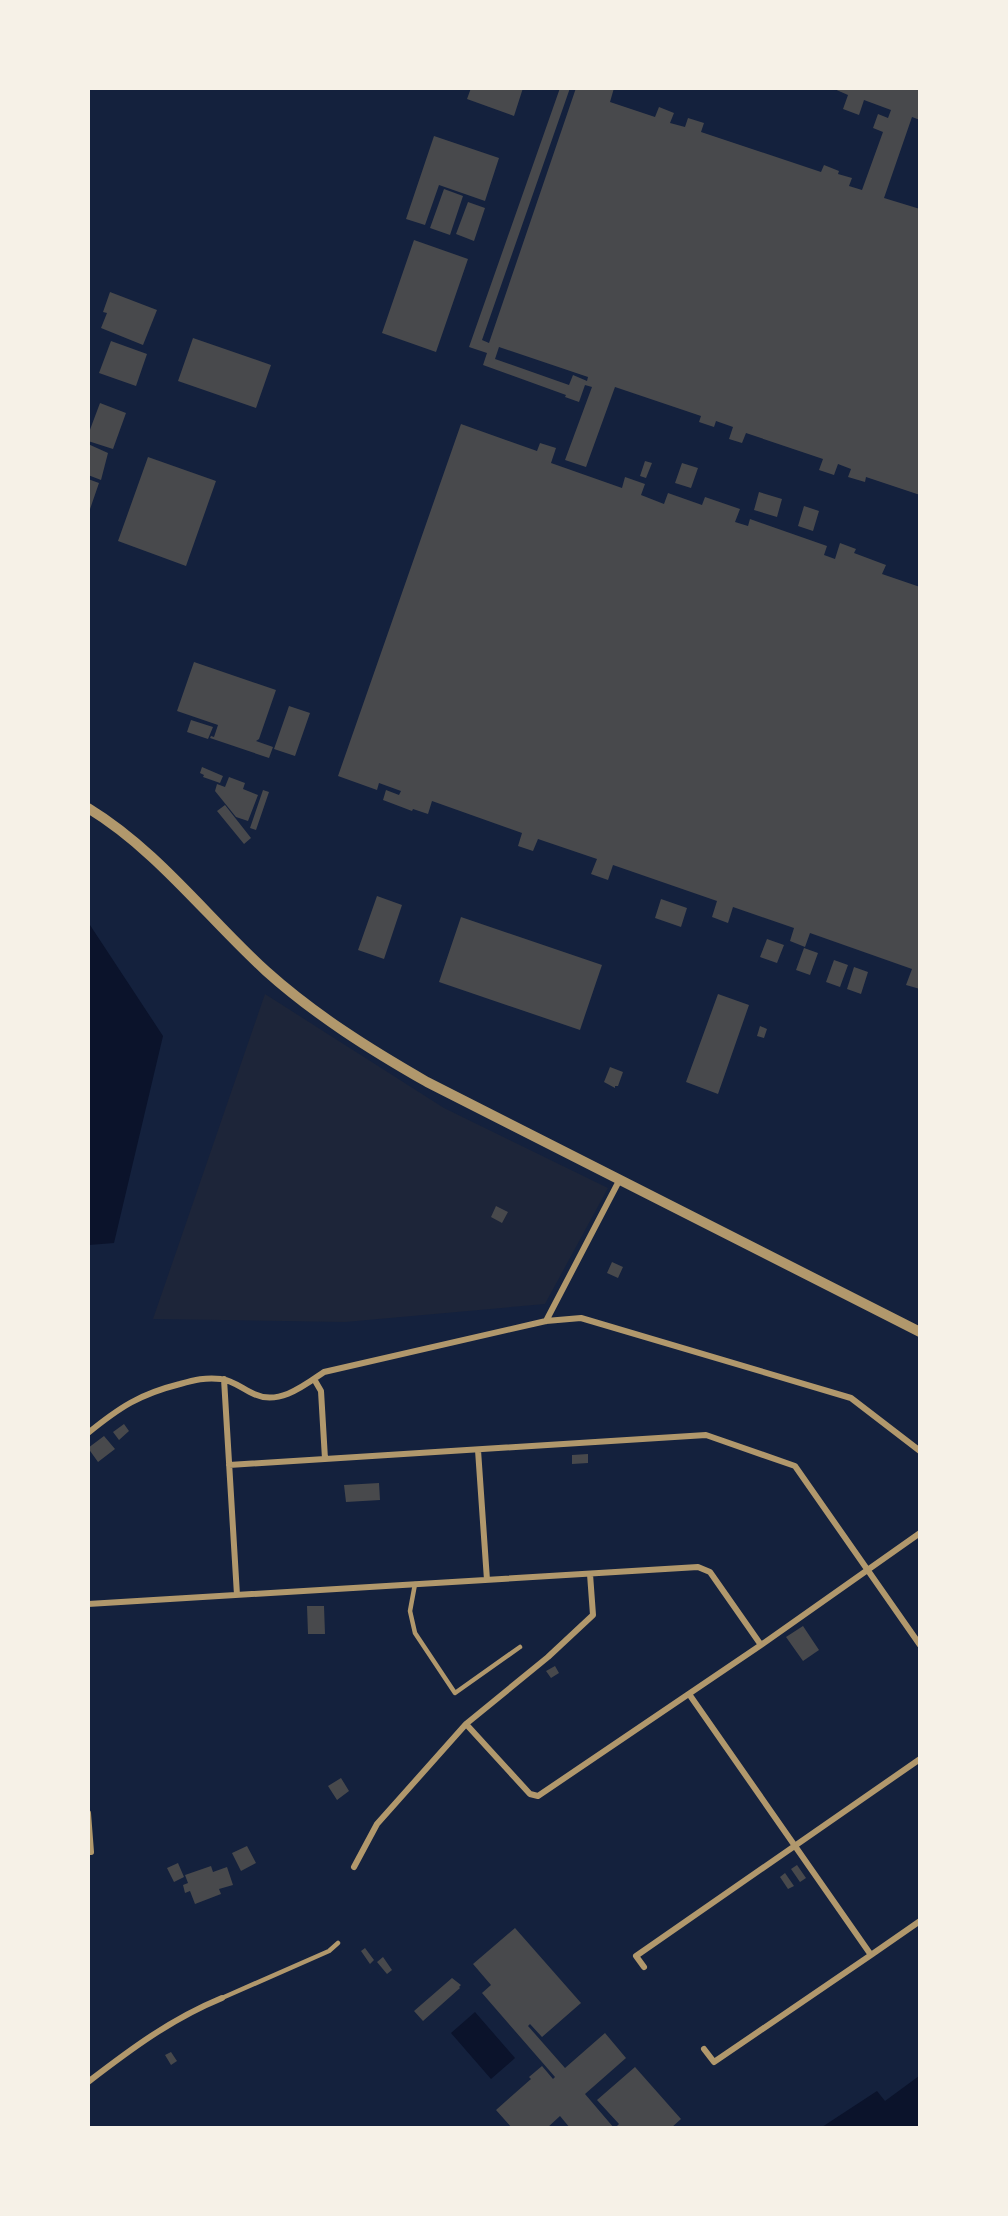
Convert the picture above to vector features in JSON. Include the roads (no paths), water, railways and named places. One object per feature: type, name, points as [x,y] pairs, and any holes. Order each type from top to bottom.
[{"type":"street","points":[[88,808],[135,843],[268,972],[327,1019],[382,1056],[427,1082],[920,1332]]},
{"type":"street","points":[[546,1321],[620,1179]]},
{"type":"street","points":[[88,1433],[123,1406],[142,1395],[204,1378],[224,1379],[257,1396],[274,1396],[296,1391],[324,1371],[546,1321],[580,1318],[851,1398],[920,1451]]},
{"type":"street","points":[[224,1379],[237,1594]]},
{"type":"street","points":[[314,1379],[321,1391],[325,1460]]},
{"type":"street","points":[[229,1466],[705,1435],[795,1466],[920,1645]]},
{"type":"street","points":[[478,1450],[487,1580]]},
{"type":"street","points":[[466,1724],[530,1794],[538,1796],[761,1645],[920,1533]]},
{"type":"street","points":[[88,1604],[698,1567],[710,1572],[761,1645]]},
{"type":"street","points":[[354,1867],[377,1824],[466,1724],[548,1657],[593,1615],[590,1574]]},
{"type":"street","points":[[689,1694],[871,1955]]},
{"type":"street","points":[[644,1967],[636,1956],[920,1760]]},
{"type":"street","points":[[88,1813],[91,1851],[88,1852]]},
{"type":"street","points":[[704,2049],[714,2062],[920,1921]]},
{"type":"street","points":[[88,2082],[147,2038],[198,2008],[222,1998]]},
{"type":"lane","points":[[415,1584],[410,1611],[415,1633],[455,1694],[520,1647]]},
{"type":"lane","points":[[222,1998],[328,1951],[338,1943]]}]
